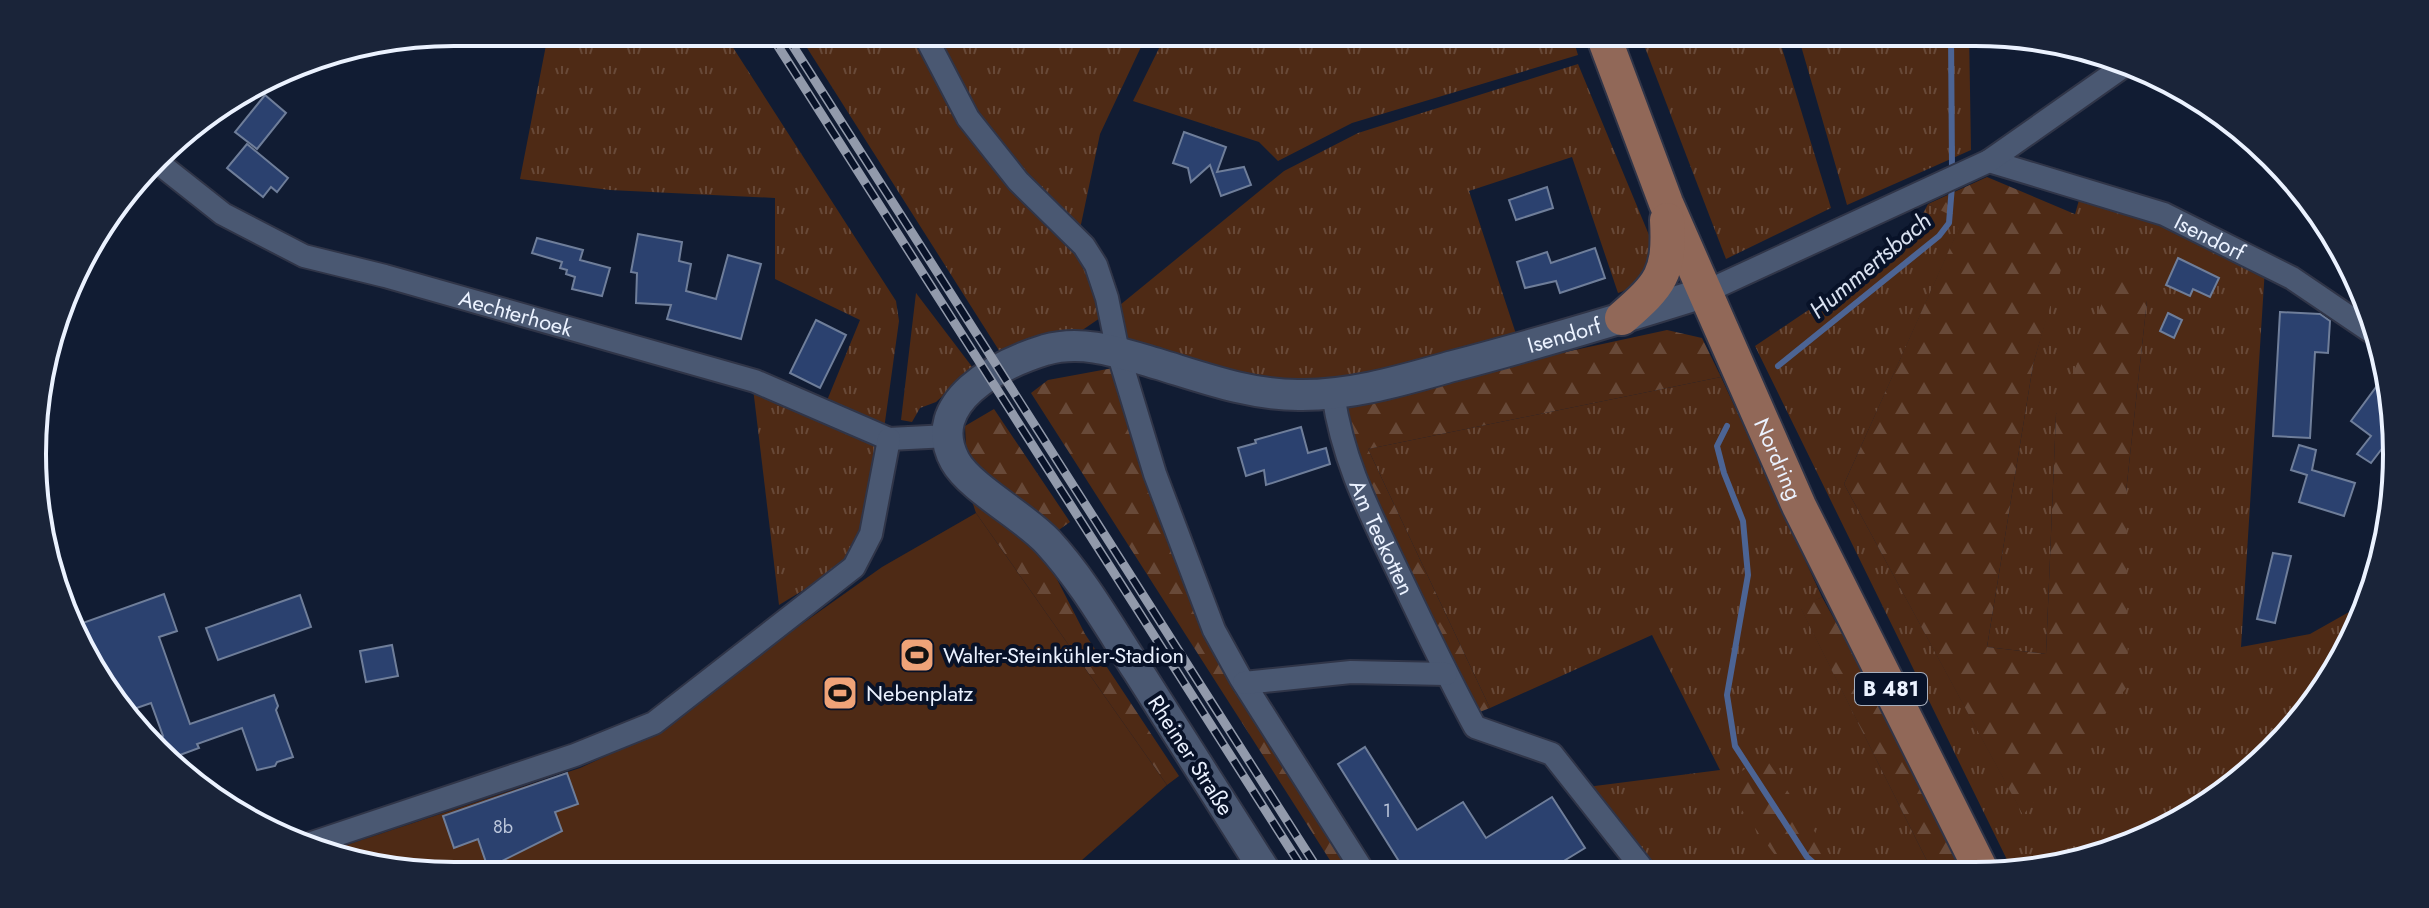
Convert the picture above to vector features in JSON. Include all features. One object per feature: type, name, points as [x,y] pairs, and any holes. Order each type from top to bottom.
[{"type":"main road","name":"Nordring","points":[[1607,46],[1703,293],[1799,506],[1977,862]]},
{"type":"main road","points":[[1622,318],[1651,293],[1664,274],[1668,231],[1666,203]]},
{"type":"street","points":[[930,46],[968,118],[1018,181],[1084,246],[1096,265],[1107,298],[1118,352],[1155,474],[1214,630],[1357,862]]},
{"type":"street","name":"Isendorf","points":[[948,436],[952,413],[965,392],[988,375],[1046,350],[1086,345],[1247,390],[1300,396],[1333,394],[1403,380],[1552,340],[1703,293],[1980,166],[2116,72]]},
{"type":"street","name":"Isendorf","points":[[1980,166],[2164,214],[2292,278],[2362,325]]},
{"type":"street","name":"Aechterhoek","points":[[164,168],[223,214],[304,256],[755,381],[889,439],[948,436]]},
{"type":"street","name":"Am Teekotten","points":[[1333,394],[1339,433],[1352,474],[1446,674],[1475,727],[1552,754],[1637,862]]},
{"type":"street","name":"Rheiner Straße","points":[[948,436],[955,461],[978,486],[1048,542],[1090,597],[1259,862]]},
{"type":"street","points":[[322,840],[575,755],[654,723],[854,567],[871,534],[889,439]]},
{"type":"street","points":[[1244,683],[1351,672],[1446,674]]},
{"type":"green space","points":[[546,46],[732,46],[896,301],[899,321],[884,429],[826,403],[860,320],[775,279],[775,198],[610,190],[520,179]]},
{"type":"green space","points":[[806,46],[921,46],[961,126],[1023,203],[1079,253],[1093,281],[1100,318],[1081,331],[1044,334],[1000,352]]},
{"type":"green space","points":[[940,46],[1141,46],[1100,134],[1080,229],[1025,180],[973,116]]},
{"type":"green space","points":[[1160,46],[1575,46],[1578,55],[1352,123],[1278,161],[1259,142],[1133,101]]},
{"type":"green space","points":[[1644,46],[1781,46],[1831,208],[1726,259]]},
{"type":"green space","points":[[1801,46],[1969,46],[1971,150],[1847,205]]},
{"type":"green space","points":[[1578,64],[1649,235],[1645,271],[1627,289],[1618,293],[1572,157],[1469,191],[1516,334],[1397,368],[1306,382],[1237,375],[1127,339],[1120,305],[1284,171],[1358,133]]},
{"type":"green space","points":[[1987,177],[2077,215],[2033,365],[1987,647],[2046,654],[2056,414],[2117,267],[2147,300],[2126,492],[2128,686],[2023,815],[1844,484],[1962,221],[1928,204]]},
{"type":"green space","points":[[2079,200],[2157,220],[2265,268],[2241,647],[2310,634],[2352,610],[2328,658],[2299,702],[2244,761],[2223,778],[2179,807],[2131,831],[2081,848],[2007,861],[1755,346],[1880,262],[1914,231],[1928,204],[1963,220],[1844,484],[2023,814],[2126,492],[2147,300],[2056,414],[2046,654],[1987,647],[2033,365]]},
{"type":"green space","points":[[916,293],[973,368],[936,402],[920,408],[912,422],[901,420]]},
{"type":"green space","points":[[1667,330],[1702,338],[1721,377],[1368,449],[1490,708],[1477,713],[1360,472],[1343,400]]},
{"type":"green space","points":[[1113,368],[1210,633],[1347,857],[1331,862],[1031,393],[1048,380]]},
{"type":"green space","points":[[1721,377],[1822,597],[1801,608],[1928,862],[1646,862],[1587,787],[1720,770],[1652,635],[1490,708],[1368,449]]},
{"type":"green space","points":[[753,388],[880,444],[862,530],[848,563],[779,605]]},
{"type":"green space","points":[[994,409],[1070,522],[1039,544],[1085,634],[1179,776],[1167,785],[976,513],[971,498],[974,465],[966,447],[965,426]]},
{"type":"green space","name":"Walter-Steinkühler-Stadion","points":[[976,513],[1167,785],[1080,862],[454,862],[401,859],[342,846],[580,768],[634,743],[882,567]]},
{"type":"green space","points":[[1822,597],[1968,862],[1928,862],[1800,607]]},
{"type":"green space","points":[[1765,757],[1835,862],[1780,862],[1722,783]]},
{"type":"building","points":[[265,95],[286,113],[257,149],[235,132]]},
{"type":"building","points":[[1184,132],[1226,147],[1217,172],[1244,167],[1251,185],[1221,196],[1210,165],[1191,182],[1188,168],[1173,163]]},
{"type":"building","points":[[247,144],[288,178],[277,192],[271,187],[263,197],[227,168]]},
{"type":"building","points":[[1547,187],[1553,208],[1516,220],[1509,200]]},
{"type":"building","points":[[638,234],[682,242],[679,261],[691,264],[686,291],[716,299],[728,255],[761,264],[741,339],[667,319],[671,305],[636,303],[637,273],[631,272]]},
{"type":"building","points":[[537,238],[583,250],[580,260],[610,268],[602,296],[572,289],[575,277],[560,268],[562,262],[532,253]]},
{"type":"building","points":[[1595,248],[1605,278],[1560,293],[1556,281],[1525,288],[1517,262],[1547,252],[1551,263]]},
{"type":"building","points":[[2178,258],[2219,278],[2210,297],[2193,289],[2190,296],[2166,285]]},
{"type":"building","points":[[2280,312],[2320,314],[2330,321],[2328,353],[2315,352],[2310,438],[2273,436]]},
{"type":"building","points":[[2168,313],[2182,320],[2174,338],[2160,331]]},
{"type":"building","points":[[816,320],[846,335],[820,388],[790,373]]},
{"type":"building","points":[[2377,386],[2383,448],[2371,463],[2357,454],[2371,436],[2351,421]]},
{"type":"building","points":[[1301,427],[1308,453],[1326,448],[1330,464],[1266,485],[1264,470],[1246,476],[1238,448]]},
{"type":"building","points":[[2299,445],[2316,450],[2312,470],[2355,483],[2344,516],[2299,502],[2307,475],[2291,470]]},
{"type":"building","points":[[2273,553],[2291,556],[2275,623],[2257,619]]},
{"type":"building","points":[[164,594],[177,631],[159,637],[190,724],[274,695],[278,706],[276,710],[293,757],[257,770],[242,728],[197,744],[199,748],[179,755],[161,737],[151,703],[135,708],[130,702],[101,658],[83,623]]},
{"type":"building","points":[[300,595],[311,627],[218,660],[206,628]]},
{"type":"building","points":[[392,645],[398,676],[366,682],[360,651]]},
{"type":"building","points":[[1365,747],[1417,830],[1463,802],[1486,838],[1552,797],[1585,848],[1562,862],[1399,862],[1338,764]]},
{"type":"building","points":[[567,773],[578,804],[555,812],[562,831],[500,862],[486,862],[478,839],[454,848],[443,816]]},
{"type":"waterway","name":"Hummertsbach","points":[[1951,46],[1952,170]]},
{"type":"waterway","name":"Hummertsbach","points":[[1778,366],[1939,236],[1949,223],[1952,186]]},
{"type":"waterway","name":"Hummertsbach","points":[[1727,426],[1717,446],[1743,521],[1748,575],[1727,695],[1735,746],[1813,862]]},
{"type":"railway","points":[[778,46],[1298,862]]},
{"type":"railway","points":[[793,46],[1313,862]]},
{"type":"place","name":"Walter-Steinkühler-Stadion","points":[[917,655]]},
{"type":"place","name":"Nebenplatz","points":[[840,693]]}]
